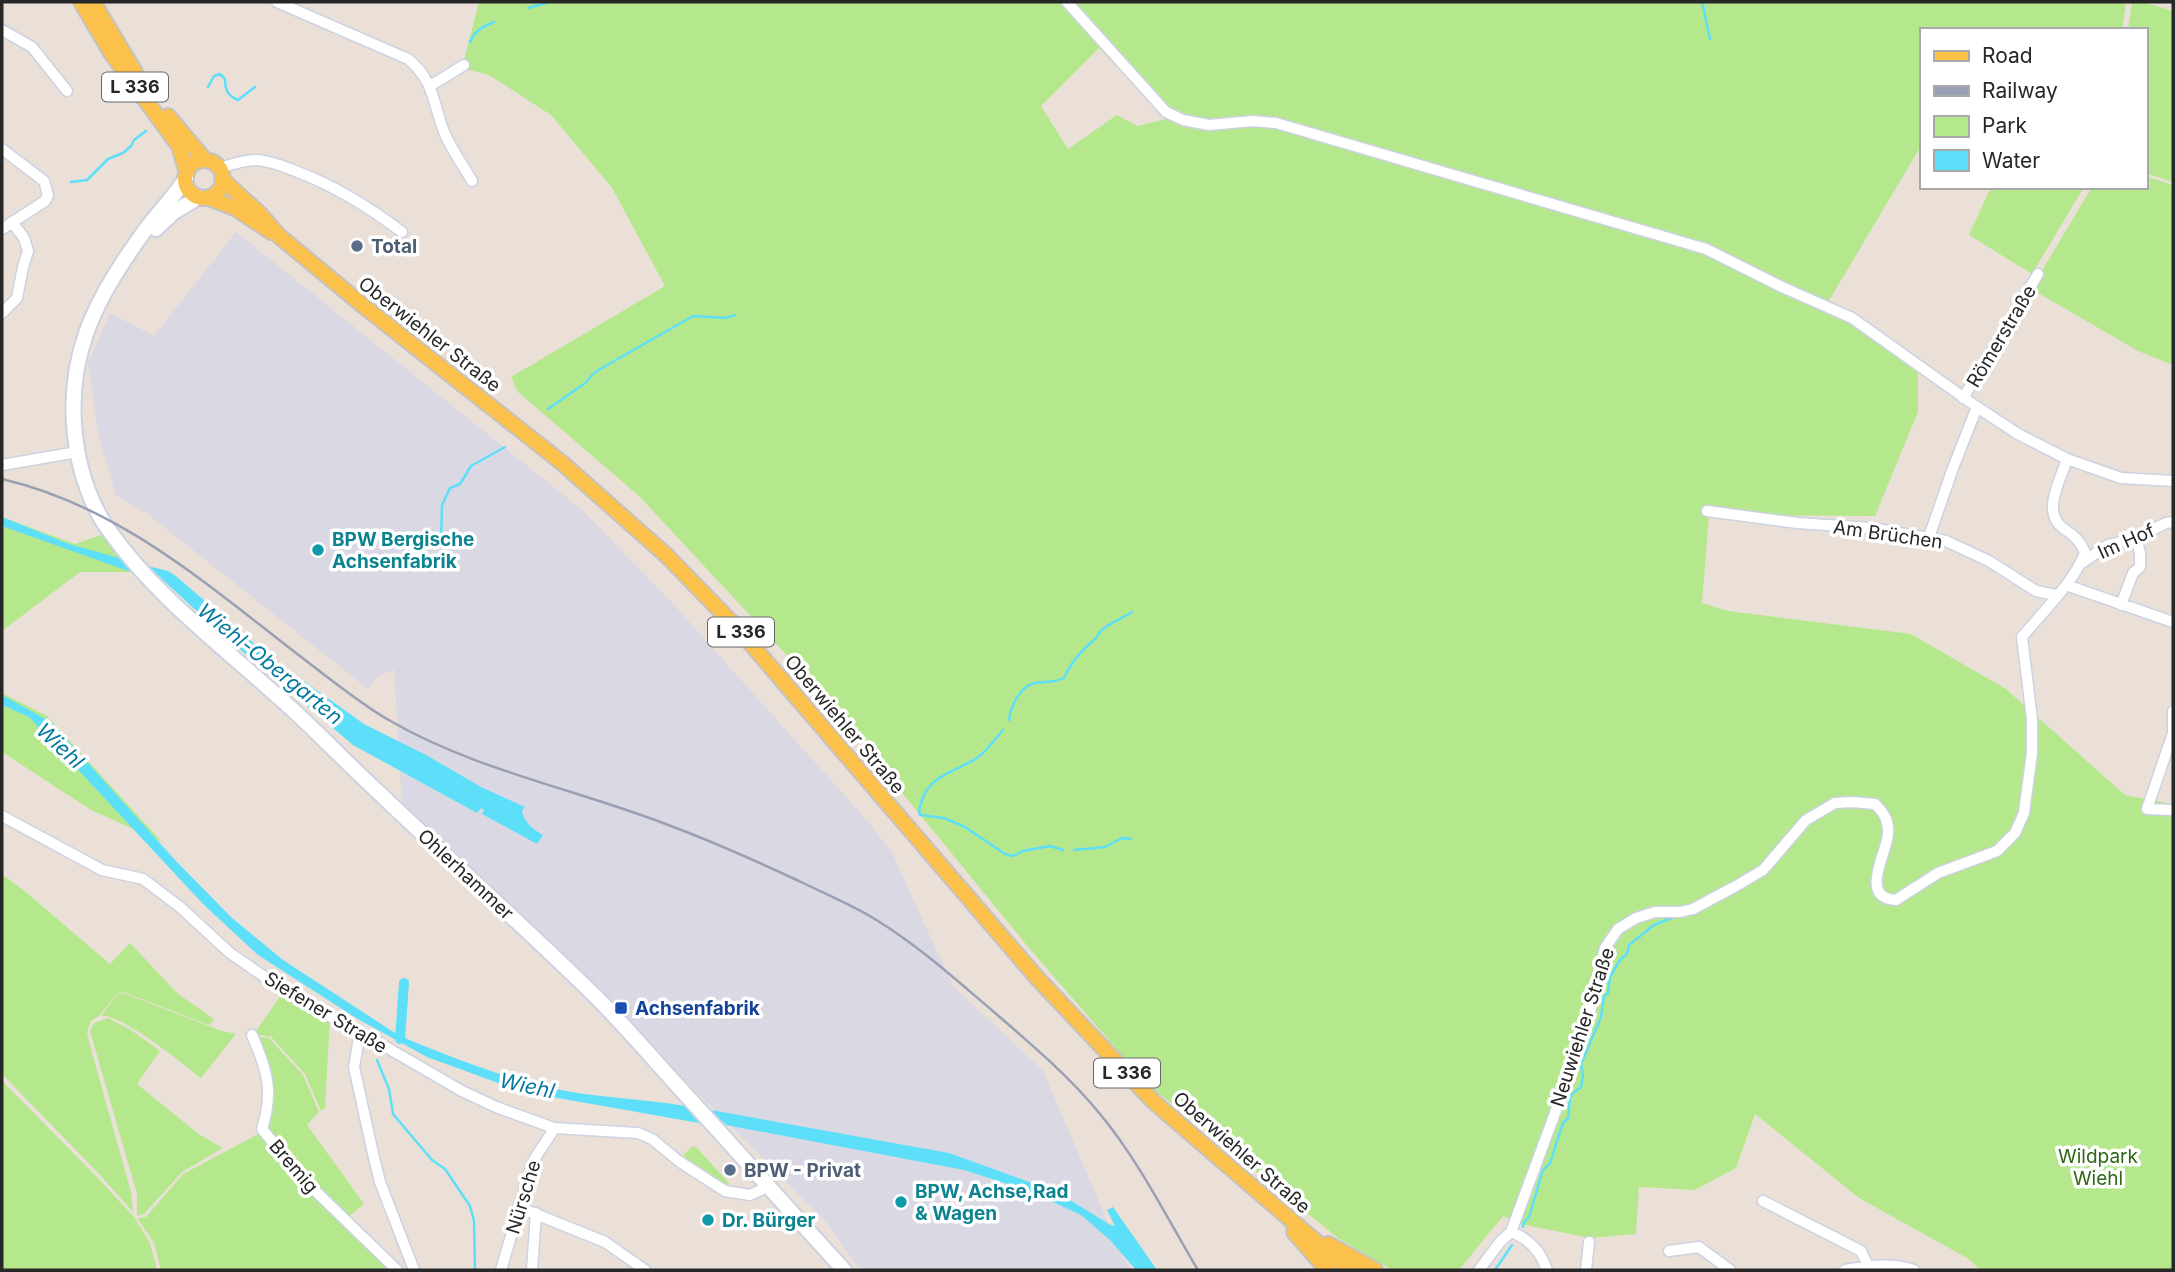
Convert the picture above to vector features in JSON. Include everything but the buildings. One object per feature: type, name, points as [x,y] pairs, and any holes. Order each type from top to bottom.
[{"type":"main road","name":"L 336","points":[[81,2],[111,53],[179,146],[186,176]]},
{"type":"main road","name":"L 336","points":[[92,2],[133,70],[205,160]]},
{"type":"main road","points":[[205,160],[211,162],[222,174],[219,191],[204,197],[188,188],[186,176],[194,164],[205,160]]},
{"type":"main road","name":"Oberwiehler Straße","points":[[222,174],[279,236],[561,461],[666,555],[739,629],[1038,979],[1154,1102],[1349,1270]]},
{"type":"main road","name":"Oberwiehler Straße","points":[[204,197],[234,208],[279,236]]},
{"type":"main road","name":"L 336","points":[[1247,1183],[1327,1270]]},
{"type":"main road","name":"L 336","points":[[1308,1234],[1376,1270]]},
{"type":"street","points":[[277,2],[408,59],[426,77],[445,134],[472,181]]},
{"type":"street","name":"Römerstraße","points":[[1067,2],[1166,112],[1183,120],[1209,125],[1253,121],[1276,123],[1706,248],[1782,287],[1852,318],[1977,408],[2018,434],[2067,459],[2121,478],[2173,481]]},
{"type":"street","points":[[2,30],[32,47],[66,91]]},
{"type":"street","points":[[430,86],[464,65]]},
{"type":"street","points":[[2,149],[44,181],[48,195],[45,201],[2,229]]},
{"type":"street","points":[[222,174],[242,161],[274,163],[335,188],[370,207],[402,232]]},
{"type":"street","points":[[136,245],[178,192],[186,176]]},
{"type":"street","points":[[2,465],[77,452],[74,383],[80,353],[104,291],[121,261],[136,245],[174,212],[204,197]]},
{"type":"street","points":[[2,313],[17,298],[28,251],[24,238],[12,222]]},
{"type":"street","name":"Römerstraße","points":[[1963,398],[2038,274]]},
{"type":"street","points":[[1929,537],[1977,408]]},
{"type":"street","name":"Ohlerhammer","points":[[77,452],[99,513],[134,562],[596,996],[844,1270]]},
{"type":"street","points":[[2056,596],[2071,580],[2085,553],[2082,544],[2053,517],[2052,505],[2067,459]]},
{"type":"street","name":"Am Brüchen","points":[[1707,511],[1797,523],[1871,528],[1947,541],[1989,561],[2036,592],[2056,596]]},
{"type":"street","name":"Im Hof","points":[[2080,564],[2108,545],[2136,538],[2173,522]]},
{"type":"street","points":[[2121,605],[2133,573],[2140,566],[2136,538]]},
{"type":"street","points":[[2066,585],[2173,622]]},
{"type":"street","name":"Neuwiehler Straße","points":[[1479,1270],[1511,1232],[1585,1032],[1605,948],[1618,929],[1636,918],[1655,912],[1693,909],[1736,886],[1763,870],[1806,820],[1835,803],[1875,804],[1887,819],[1888,836],[1877,884],[1879,892],[1889,900],[1896,900],[1938,873],[1997,851],[2015,834],[2024,813],[2032,753],[2032,719],[2022,637],[2056,596]]},
{"type":"street","points":[[2173,710],[2173,733],[2147,809],[2173,810]]},
{"type":"street","name":"Siefener Straße","points":[[2,816],[102,870],[142,879],[180,907],[230,953],[300,1001],[462,1091],[496,1107],[554,1128]]},
{"type":"street","points":[[360,1032],[354,1066],[374,1158],[380,1182],[414,1270]]},
{"type":"street","name":"Bremig","points":[[251,1035],[265,1067],[268,1089],[266,1117],[262,1129],[300,1177],[397,1270]]},
{"type":"street","points":[[554,1128],[638,1133],[652,1139],[680,1162],[725,1191],[750,1195],[767,1185]]},
{"type":"street","name":"Nürsche","points":[[501,1270],[537,1151],[554,1128]]},
{"type":"street","points":[[1763,1201],[1861,1251],[1868,1266]]},
{"type":"street","points":[[518,1207],[605,1242],[645,1270]]},
{"type":"street","points":[[531,1270],[536,1213]]},
{"type":"street","points":[[1511,1232],[1521,1236],[1538,1250],[1547,1270]]},
{"type":"street","points":[[1586,1270],[1589,1242]]},
{"type":"street","points":[[1669,1251],[1699,1247],[1730,1270]]},
{"type":"street","points":[[1845,1270],[1868,1266],[1901,1266],[1914,1270]]},
{"type":"shaded area","points":[[236,232],[581,509],[666,596],[872,826],[892,853],[953,986],[1043,1071],[1124,1260],[1133,1270],[860,1270],[825,1221],[542,936],[402,805],[394,669],[379,676],[368,689],[149,515],[116,495],[99,438],[88,363],[110,313],[154,336]]},
{"type":"green space","name":"Wildpark Wiehl","points":[[479,2],[2126,4],[2122,28],[1920,28],[1920,148],[1827,304],[1918,364],[1918,412],[1875,516],[1709,515],[1702,603],[1728,611],[1911,634],[2006,689],[2125,795],[2173,804],[2173,1270],[1981,1270],[1967,1258],[1859,1198],[1755,1114],[1736,1168],[1695,1190],[1639,1187],[1636,1234],[1590,1238],[1520,1224],[1503,1216],[1459,1270],[1392,1270],[1338,1238],[1147,1084],[1029,948],[783,651],[640,497],[518,392],[511,377],[665,286],[612,188],[551,115],[489,75],[462,68]],"holes":[[[1099,48],[1166,119],[1137,126],[1117,115],[1068,149],[1041,106]]]},
{"type":"green space","points":[[2132,2],[2143,2],[2173,11],[2173,182],[2147,174],[2147,28],[2128,28]]},
{"type":"green space","points":[[2147,177],[2173,185],[2173,365],[2138,351],[2031,289],[2091,189],[2147,189]]},
{"type":"green space","points":[[1990,189],[2083,189],[2032,274],[1969,235]]},
{"type":"green space","points":[[2,517],[75,544],[101,535],[131,572],[80,572],[2,631]]},
{"type":"green space","points":[[2,693],[47,716],[162,842],[91,810],[2,752]]},
{"type":"green space","points":[[2,874],[110,964],[130,943],[178,994],[214,1019],[209,1025],[123,992],[115,996],[99,1016],[91,1021],[87,1032],[131,1192],[133,1212],[2,1074]]},
{"type":"green space","points":[[283,992],[330,1019],[325,1108],[321,1111],[305,1074],[271,1037],[254,1034]]},
{"type":"green space","points":[[123,993],[236,1034],[201,1078],[167,1051],[123,1022],[101,1016],[116,996]]},
{"type":"green space","points":[[108,1018],[131,1030],[160,1051],[137,1084],[200,1135],[223,1148],[182,1172],[144,1214],[137,1216],[137,1194],[90,1031],[94,1023]]},
{"type":"green space","points":[[253,1036],[269,1038],[303,1075],[319,1112],[307,1125],[364,1204],[347,1218],[302,1176],[266,1128],[270,1088]]},
{"type":"green space","points":[[2,1081],[134,1217],[150,1243],[157,1270],[2,1270]]},
{"type":"green space","points":[[262,1132],[394,1270],[161,1270],[154,1243],[137,1218],[146,1217],[183,1174]]},
{"type":"green space","points":[[693,1146],[729,1183],[728,1188],[683,1155]]},
{"type":"water","points":[[2,517],[69,544],[119,558],[131,572],[2,526]]},
{"type":"water","name":"Wiehl-Obergarten","points":[[148,566],[176,576],[266,654],[364,724],[481,787],[525,807],[522,810],[527,822],[543,835],[537,844],[482,814],[484,810],[481,808],[477,813],[353,745],[216,629]]},
{"type":"water","name":"Wiehl","points":[[2,695],[51,722],[176,861],[231,917],[283,960],[395,1033],[397,1030],[407,1039],[442,1053],[532,1084],[584,1094],[685,1106],[699,1123],[552,1097],[501,1084],[427,1057],[356,1018],[258,955],[203,904],[29,717],[2,705]]},
{"type":"water","points":[[711,1110],[949,1153],[1057,1192],[1115,1226],[1107,1210],[1113,1207],[1157,1270],[1136,1270],[1110,1240],[1081,1215],[1027,1190],[964,1170],[726,1125]]},
{"type":"waterway","points":[[528,8],[550,2]]},
{"type":"waterway","points":[[1702,2],[1710,39]]},
{"type":"waterway","points":[[470,42],[477,32],[494,22]]},
{"type":"waterway","points":[[208,87],[214,76],[220,74],[225,79],[228,92],[238,100],[255,87]]},
{"type":"waterway","points":[[71,182],[87,180],[108,159],[123,153],[146,131]]},
{"type":"waterway","points":[[548,409],[584,384],[595,372],[693,316],[726,318],[735,315]]},
{"type":"waterway","points":[[441,540],[442,505],[450,488],[460,484],[471,466],[505,447]]},
{"type":"waterway","points":[[1009,720],[1014,703],[1025,688],[1035,683],[1064,678],[1077,657],[1101,631],[1132,612]]},
{"type":"waterway","points":[[1003,730],[977,758],[931,785],[922,800],[920,815],[944,818],[965,827],[1005,854],[1013,856],[1023,851],[1050,846],[1063,850]]},
{"type":"waterway","points":[[1074,850],[1105,847],[1122,838],[1131,839]]},
{"type":"waterway","points":[[1523,1227],[1529,1217],[1543,1170],[1550,1163],[1563,1123],[1568,1118],[1570,1098],[1581,1087],[1581,1064],[1601,1017],[1610,977],[1627,954],[1629,945],[1654,925],[1674,917]]},
{"type":"waterway","points":[[400,1039],[404,983]]},
{"type":"waterway","points":[[377,1060],[389,1089],[393,1114],[432,1160],[445,1169],[470,1206],[474,1221],[475,1270]]},
{"type":"waterway","points":[[1495,1270],[1512,1245]]},
{"type":"railway","points":[[2,479],[46,492],[88,509],[127,530],[202,580],[357,699],[419,736],[487,765],[697,836],[839,900],[893,931],[938,964],[1022,1036],[1088,1100],[1140,1170],[1198,1270]]},
{"type":"place","name":"Total","points":[[357,246]]},
{"type":"place","name":"BPW Bergische Achsenfabrik","points":[[318,550]]},
{"type":"place","name":"Achsenfabrik","points":[[621,1008]]},
{"type":"place","name":"BPW - Privat","points":[[730,1170]]},
{"type":"place","name":"BPW, Achse,Rad & Wagen","points":[[901,1202]]},
{"type":"place","name":"Dr. Bürger","points":[[708,1220]]}]
